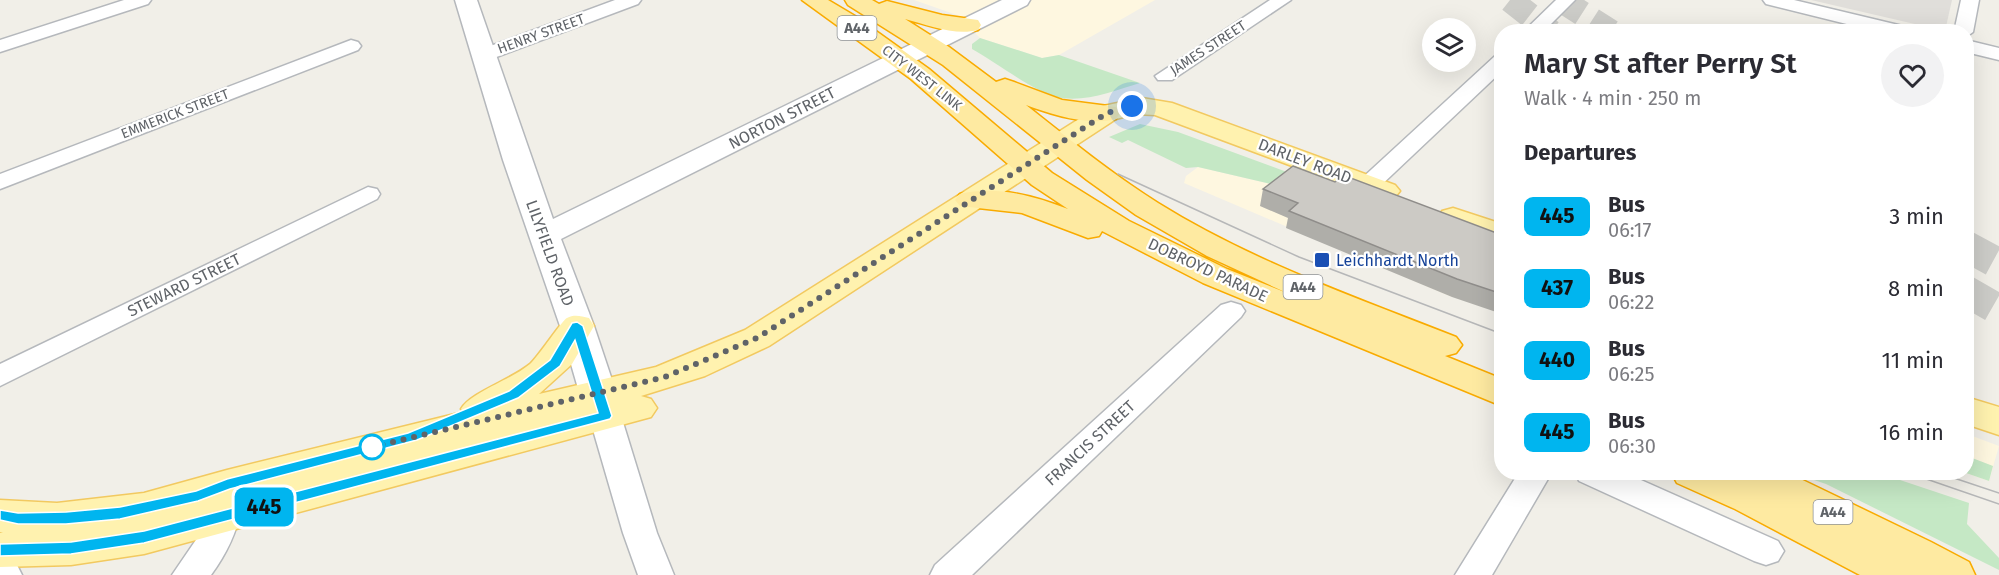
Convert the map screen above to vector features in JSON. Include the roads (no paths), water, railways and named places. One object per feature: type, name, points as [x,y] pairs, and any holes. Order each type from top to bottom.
[{"type":"highway","name":"CITY WEST LINK","points":[[813,0],[900,59],[957,104],[1025,165]]},
{"type":"highway","name":"CITY WEST LINK","points":[[856,0],[975,78],[1058,144]]},
{"type":"highway","points":[[856,0],[942,22],[970,25]]},
{"type":"highway","points":[[975,78],[996,82],[1053,107],[1080,112],[1107,113]]},
{"type":"highway","name":"DOBROYD PARADE","points":[[1058,144],[1149,210],[1218,248],[1284,279],[1494,366]]},
{"type":"highway","name":"DOBROYD PARADE","points":[[1025,165],[1076,203],[1215,276],[1494,390]]},
{"type":"highway","points":[[970,200],[1003,200],[1027,204],[1063,217],[1109,240],[1164,250]]},
{"type":"highway","name":"A44","points":[[1709,480],[1750,498],[1900,575]]},
{"type":"highway","name":"A44","points":[[1765,480],[1953,575]]},
{"type":"main road","name":"DARLEY ROAD","points":[[1107,113],[1141,105],[1171,111],[1494,232]]},
{"type":"main road","points":[[412,437],[602,405],[673,396],[706,380],[757,338],[1107,113]]},
{"type":"main road","points":[[0,550],[52,549],[107,544],[412,437],[513,395],[555,363],[577,326]]},
{"type":"main road","points":[[0,516],[66,518],[120,513],[198,496],[226,501],[602,405]]},
{"type":"main road","points":[[1974,413],[1999,422]]},
{"type":"street","name":"LILYFIELD ROAD","points":[[466,0],[517,160],[577,326],[636,523],[656,575]]},
{"type":"street","name":"HENRY STREET","points":[[484,55],[632,0]]},
{"type":"street","name":"NORTON STREET","points":[[544,236],[1019,0]]},
{"type":"street","name":"JAMES STREET","points":[[1164,76],[1282,0]]},
{"type":"street","points":[[1540,24],[1566,0]]},
{"type":"street","points":[[1772,0],[1872,24]]},
{"type":"street","points":[[1965,24],[1970,0]]},
{"type":"street","points":[[0,46],[131,1]]},
{"type":"street","points":[[1815,24],[1823,12]]},
{"type":"street","name":"EMMERICK STREET","points":[[0,182],[351,46]]},
{"type":"street","points":[[1974,48],[1999,54]]},
{"type":"street","points":[[1368,185],[1494,67]]},
{"type":"street","name":"STEWARD STREET","points":[[0,376],[368,194]]},
{"type":"street","name":"FRANCIS STREET","points":[[948,575],[1232,310]]},
{"type":"street","points":[[1473,575],[1531,480]]},
{"type":"street","points":[[1609,480],[1766,551]]},
{"type":"street","points":[[190,575],[212,550],[226,501]]},
{"type":"street","points":[[0,572],[4,575]]},
{"type":"tunnel","points":[[1510,0],[1541,24]]},
{"type":"tunnel","points":[[1561,0],[1598,24]]},
{"type":"tunnel","points":[[1974,250],[1999,264]]},
{"type":"tunnel","points":[[1974,296],[1999,310]]},
{"type":"tram line","points":[[1118,174],[1299,257],[1494,331]]},
{"type":"tram line","points":[[1929,480],[1999,504]]},
{"type":"tram line","points":[[1960,480],[1999,493]]},
{"type":"place","name":"Leichhardt North","points":[[1322,260]]}]
